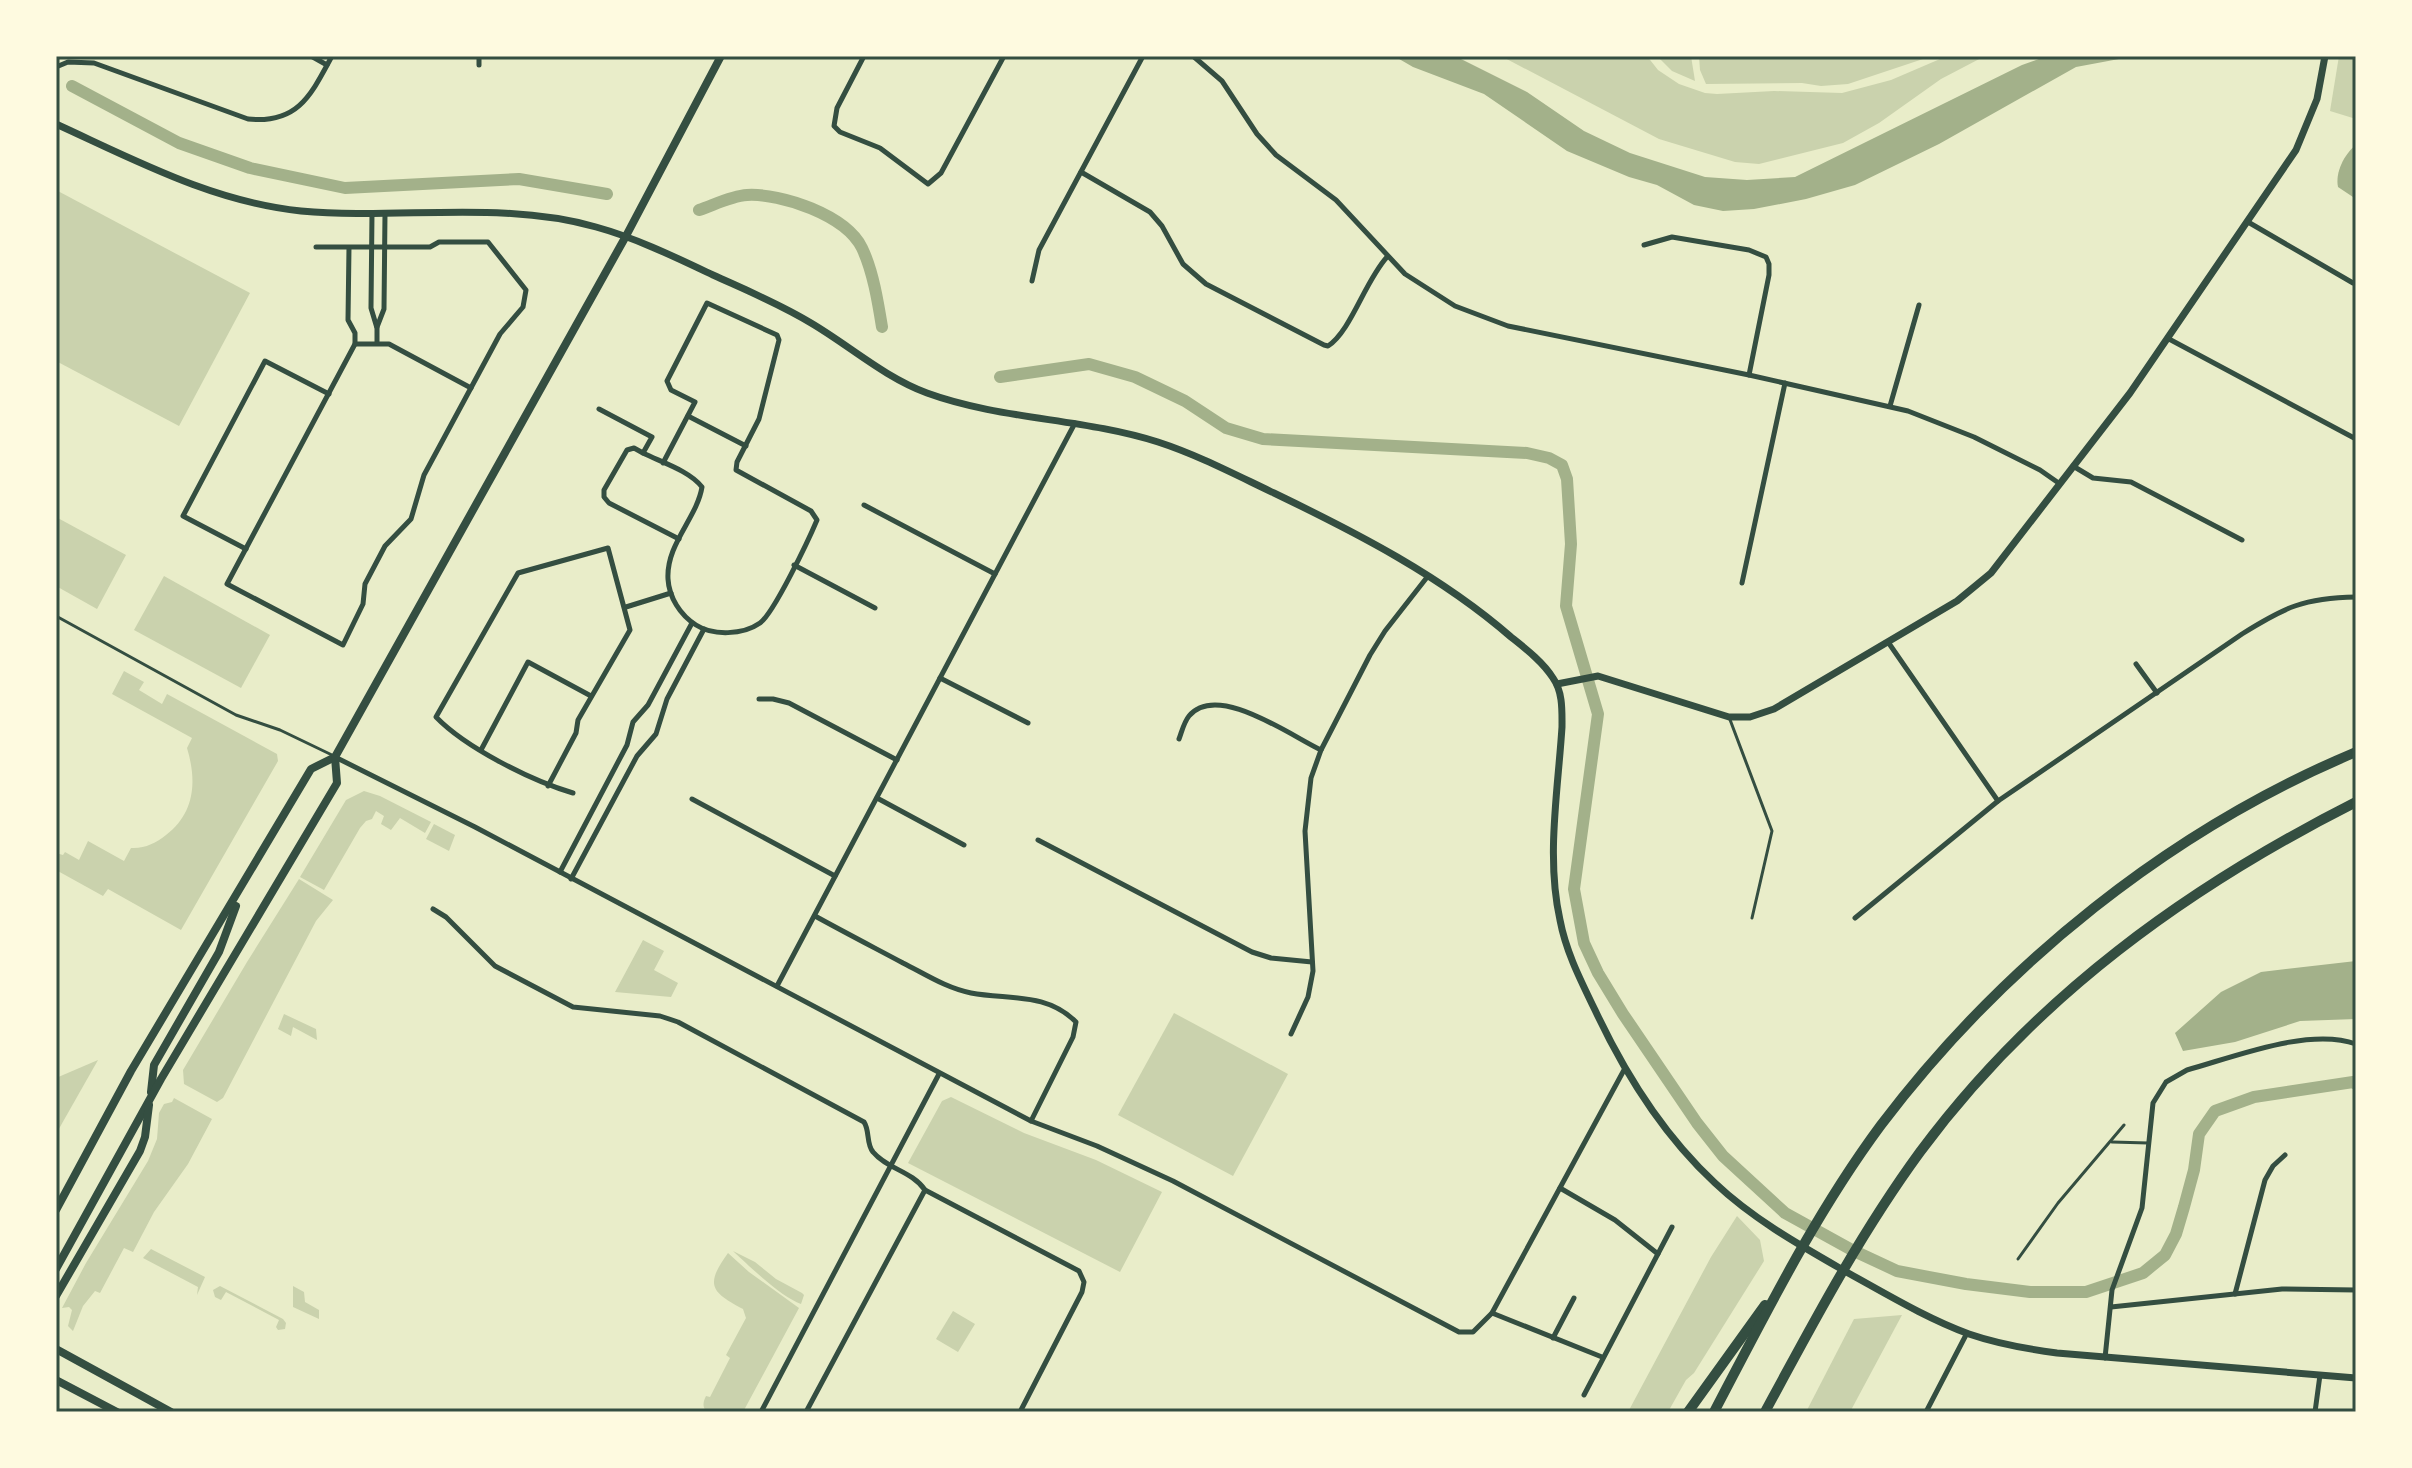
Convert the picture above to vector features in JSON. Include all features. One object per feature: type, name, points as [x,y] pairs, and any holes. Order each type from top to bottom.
[{"type":"highway","points":[[1714,1412],[1788,1273],[1834,1196],[1881,1126],[1984,1006],[2039,953],[2101,903],[2205,832],[2262,798],[2356,752]]},
{"type":"highway","points":[[1767,1412],[1824,1301],[1876,1216],[1922,1150],[1983,1075],[2066,994],[2118,949],[2191,896],[2301,830],[2356,802]]},
{"type":"highway","points":[[1688,1412],[1788,1273]]},
{"type":"main road","points":[[56,1269],[149,1100],[337,783],[335,757],[626,236],[721,56]]},
{"type":"main road","points":[[56,1210],[131,1071],[311,769],[335,757]]},
{"type":"main road","points":[[56,1296],[140,1151],[145,1137],[154,1065],[219,952],[243,887]]},
{"type":"main road","points":[[56,1349],[171,1412]]},
{"type":"main road","points":[[56,1380],[117,1412]]},
{"type":"street","points":[[311,56],[327,65]]},
{"type":"street","points":[[56,67],[68,62],[94,63],[248,119],[265,121],[291,113],[302,104],[332,56]]},
{"type":"street","points":[[479,56],[479,65]]},
{"type":"street","points":[[864,56],[837,108],[834,126],[840,132],[880,148],[928,184],[941,173],[1004,56]]},
{"type":"street","points":[[1032,281],[1039,250],[1143,56]]},
{"type":"street","points":[[1193,56],[1222,81],[1266,144],[1287,165],[1336,200],[1387,257],[1429,292],[1455,306],[1493,322],[1890,406],[1967,433],[2040,470],[2060,484]]},
{"type":"street","points":[[1557,684],[1598,676],[1729,717],[1750,717],[1774,709],[1957,601],[1991,573],[2169,339],[2302,138],[2317,99],[2325,56]]},
{"type":"street","points":[[56,124],[161,172],[222,194],[288,209],[558,218],[626,236],[794,313],[898,380],[927,393],[1158,442],[1217,466],[1341,526],[1428,576],[1500,627],[1538,661],[1557,684],[1562,727],[1554,870],[1560,921],[1571,956],[1624,1070],[1676,1140],[1737,1202],[1782,1234],[1873,1287],[1967,1333],[2022,1348],[2105,1358],[2356,1378]]},
{"type":"street","points":[[1081,172],[1150,212],[1162,226],[1183,264],[1206,284],[1324,345],[1332,344],[1338,337],[1372,275],[1387,257]]},
{"type":"street","points":[[372,213],[371,308],[377,328],[377,343]]},
{"type":"street","points":[[377,328],[384,309],[385,214]]},
{"type":"street","points":[[2248,222],[2353,283]]},
{"type":"street","points":[[1644,245],[1672,237],[1749,250],[1766,257],[1769,275],[1749,375]]},
{"type":"street","points":[[316,247],[349,247],[372,247],[385,247],[430,247],[439,242],[488,242],[526,290],[523,307],[500,334],[424,475],[411,519],[385,546],[365,584],[363,604],[343,645],[227,584],[355,344],[355,333],[348,320],[349,247]]},
{"type":"street","points":[[663,463],[695,402],[671,390],[667,381],[707,303],[773,332],[779,340],[759,419],[736,470],[811,511],[817,517],[816,524],[772,607],[759,624],[729,633],[698,626],[678,607],[671,593],[668,573],[702,487],[698,481],[643,453],[634,448],[627,450],[604,490],[604,497],[609,503],[679,539]]},
{"type":"street","points":[[1890,406],[1919,305]]},
{"type":"street","points":[[2169,339],[2356,439]]},
{"type":"street","points":[[355,344],[389,344],[471,388]]},
{"type":"street","points":[[246,549],[183,516],[265,361],[329,394]]},
{"type":"street","points":[[1742,583],[1785,383]]},
{"type":"street","points":[[599,409],[652,437],[643,453]]},
{"type":"street","points":[[688,416],[746,446]]},
{"type":"street","points":[[777,986],[1075,423]]},
{"type":"street","points":[[2073,466],[2093,478],[2137,484],[2242,540]]},
{"type":"street","points":[[864,505],[995,574]]},
{"type":"street","points":[[548,786],[576,733],[578,720],[630,630],[608,548],[518,573],[436,717],[460,739],[548,786],[573,793]]},
{"type":"street","points":[[794,565],[875,608]]},
{"type":"street","points":[[1291,1034],[1308,997],[1312,962],[1305,819],[1311,778],[1321,750],[1377,643],[1428,576]]},
{"type":"street","points":[[626,607],[671,593]]},
{"type":"street","points":[[1855,918],[1998,801],[2242,634],[2286,608],[2312,599],[2356,597]]},
{"type":"street","points":[[560,872],[627,745],[633,722],[648,705],[698,626]]},
{"type":"street","points":[[571,879],[637,756],[656,734],[660,713],[698,626]]},
{"type":"street","points":[[1888,642],[1998,801]]},
{"type":"street","points":[[481,750],[528,662],[591,696]]},
{"type":"street","points":[[2136,664],[2157,693]]},
{"type":"street","points":[[940,678],[1028,723]]},
{"type":"street","points":[[759,699],[789,703],[897,760]]},
{"type":"street","points":[[1179,739],[1192,713],[1203,706],[1218,704],[1240,709],[1321,750]]},
{"type":"street","points":[[335,757],[560,872],[939,1074],[1031,1121],[1131,1160],[1459,1332],[1473,1332],[1492,1313],[1624,1070]]},
{"type":"street","points":[[877,798],[964,845]]},
{"type":"street","points":[[692,799],[836,876]]},
{"type":"street","points":[[1038,840],[1252,952],[1271,958],[1312,962]]},
{"type":"street","points":[[433,909],[446,917],[495,966],[573,1007],[660,1016],[678,1022],[864,1122],[871,1151],[918,1180],[925,1190],[1075,1269],[1082,1276],[1082,1292],[1020,1412]]},
{"type":"street","points":[[815,916],[950,987],[978,994],[1031,998],[1072,1017],[1076,1022],[1073,1037],[1031,1121]]},
{"type":"street","points":[[2105,1358],[2112,1290],[2142,1208],[2150,1116],[2155,1096],[2166,1082],[2176,1075],[2307,1038],[2339,1039],[2356,1044]]},
{"type":"street","points":[[761,1412],[939,1074]]},
{"type":"street","points":[[2235,1294],[2265,1180],[2273,1166],[2285,1155]]},
{"type":"street","points":[[1560,1188],[1615,1220],[1658,1254]]},
{"type":"street","points":[[806,1412],[925,1190]]},
{"type":"street","points":[[1584,1395],[1672,1227]]},
{"type":"street","points":[[2111,1307],[2282,1289],[2356,1290]]},
{"type":"street","points":[[1553,1338],[1574,1298]]},
{"type":"street","points":[[1492,1313],[1603,1357]]},
{"type":"street","points":[[1926,1412],[1967,1333]]},
{"type":"street","points":[[2315,1412],[2320,1375]]},
{"type":"lane","points":[[56,616],[236,715],[280,730],[335,757]]},
{"type":"lane","points":[[1729,717],[1772,831],[1752,918]]},
{"type":"lane","points":[[2018,1259],[2058,1203],[2124,1125]]},
{"type":"lane","points":[[2112,1142],[2148,1143]]},
{"type":"shaded area","points":[[1394,56],[1455,56],[1527,92],[1584,131],[1630,153],[1705,177],[1747,180],[1795,177],[2022,65],[2047,56],[2135,56],[2076,67],[1939,144],[1855,185],[1806,199],[1754,209],[1723,211],[1694,205],[1657,185],[1629,177],[1567,151],[1484,94],[1413,67]]},
{"type":"shaded area","points":[[1501,56],[1647,56],[1658,70],[1679,84],[1717,94],[1774,91],[1842,93],[1891,80],[1947,56],[1985,56],[1941,79],[1879,123],[1843,143],[1759,164],[1735,162],[1659,139]]},
{"type":"shaded area","points":[[1657,56],[1691,56],[1695,81],[1672,71]]},
{"type":"shaded area","points":[[1699,56],[1932,56],[1848,84],[1821,86],[1802,83],[1706,84],[1700,70]]},
{"type":"shaded area","points":[[2339,56],[2356,56],[2356,119],[2330,111]]},
{"type":"shaded area","points":[[2356,145],[2356,199],[2338,187],[2337,182],[2341,164]]},
{"type":"shaded area","points":[[56,190],[250,293],[179,426],[56,361]]},
{"type":"shaded area","points":[[56,517],[126,555],[97,609],[56,586]]},
{"type":"shaded area","points":[[164,576],[270,635],[241,688],[134,630]]},
{"type":"shaded area","points":[[124,671],[144,682],[139,690],[162,704],[167,694],[277,754],[278,761],[181,930],[108,889],[103,896],[56,870],[56,853],[63,855],[65,852],[79,860],[88,841],[124,861],[131,848],[150,845],[166,835],[188,807],[192,772],[187,748],[192,738],[112,694]]},
{"type":"shaded area","points":[[364,791],[431,822],[425,833],[400,818],[391,830],[381,824],[384,816],[376,811],[372,819],[360,828],[324,890],[300,877],[346,800]]},
{"type":"shaded area","points":[[434,824],[455,835],[449,851],[426,839]]},
{"type":"shaded area","points":[[299,879],[333,900],[316,921],[223,1098],[217,1102],[184,1084],[183,1070]]},
{"type":"shaded area","points":[[643,940],[664,951],[654,970],[678,983],[671,997],[615,992]]},
{"type":"shaded area","points":[[2356,961],[2356,1019],[2300,1021],[2235,1042],[2183,1051],[2175,1033],[2221,992],[2261,972]]},
{"type":"shaded area","points":[[1174,1013],[1288,1074],[1233,1176],[1118,1115]]},
{"type":"shaded area","points":[[284,1014],[316,1029],[317,1040],[293,1027],[291,1036],[278,1029]]},
{"type":"shaded area","points":[[98,1060],[56,1134],[56,1078]]},
{"type":"shaded area","points":[[951,1097],[1024,1133],[1096,1160],[1162,1192],[1120,1272],[908,1163],[942,1101]]},
{"type":"shaded area","points":[[174,1098],[212,1119],[133,1252],[124,1248],[100,1293],[95,1291],[83,1306],[73,1331],[68,1326],[72,1310],[62,1308],[148,1161],[157,1139],[159,1113],[164,1104],[172,1102]]},
{"type":"shaded area","points":[[1737,1216],[1760,1240],[1764,1261],[1668,1412],[1628,1412],[1711,1257]]},
{"type":"shaded area","points":[[151,1249],[205,1277],[197,1295],[198,1287],[143,1258]]},
{"type":"shaded area","points":[[733,1251],[802,1293],[801,1304],[775,1288]]},
{"type":"shaded area","points":[[728,1253],[799,1308],[743,1412],[707,1412],[705,1398],[710,1397],[730,1358],[726,1355],[746,1318],[743,1309],[724,1298],[715,1287],[716,1273]]},
{"type":"shaded area","points":[[220,1286],[283,1319],[285,1329],[278,1330],[279,1320],[226,1292],[221,1300],[215,1297],[213,1290]]},
{"type":"shaded area","points":[[293,1286],[304,1292],[305,1302],[319,1310],[319,1319],[293,1307]]},
{"type":"shaded area","points":[[953,1311],[975,1324],[958,1352],[936,1339]]},
{"type":"shaded area","points":[[1902,1315],[1850,1412],[1806,1412],[1854,1319]]},
{"type":"waterway","points":[[72,86],[179,143],[250,168],[345,188],[519,179],[607,194]]},
{"type":"waterway","points":[[699,210],[735,197],[761,195],[794,202],[828,216],[854,236],[862,248],[872,277],[882,327]]},
{"type":"waterway","points":[[1000,377],[1089,364],[1135,377],[1185,401],[1226,428],[1263,439],[1527,453],[1549,458],[1562,465],[1567,479],[1571,544],[1566,606],[1598,714],[1574,889],[1584,943],[1623,1014],[1723,1156],[1785,1213],[1852,1250],[1897,1271],[1966,1284],[2030,1292],[2086,1292],[2143,1273],[2165,1255],[2176,1234],[2184,1207],[2199,1134],[2215,1111],[2254,1097],[2356,1084]]}]
